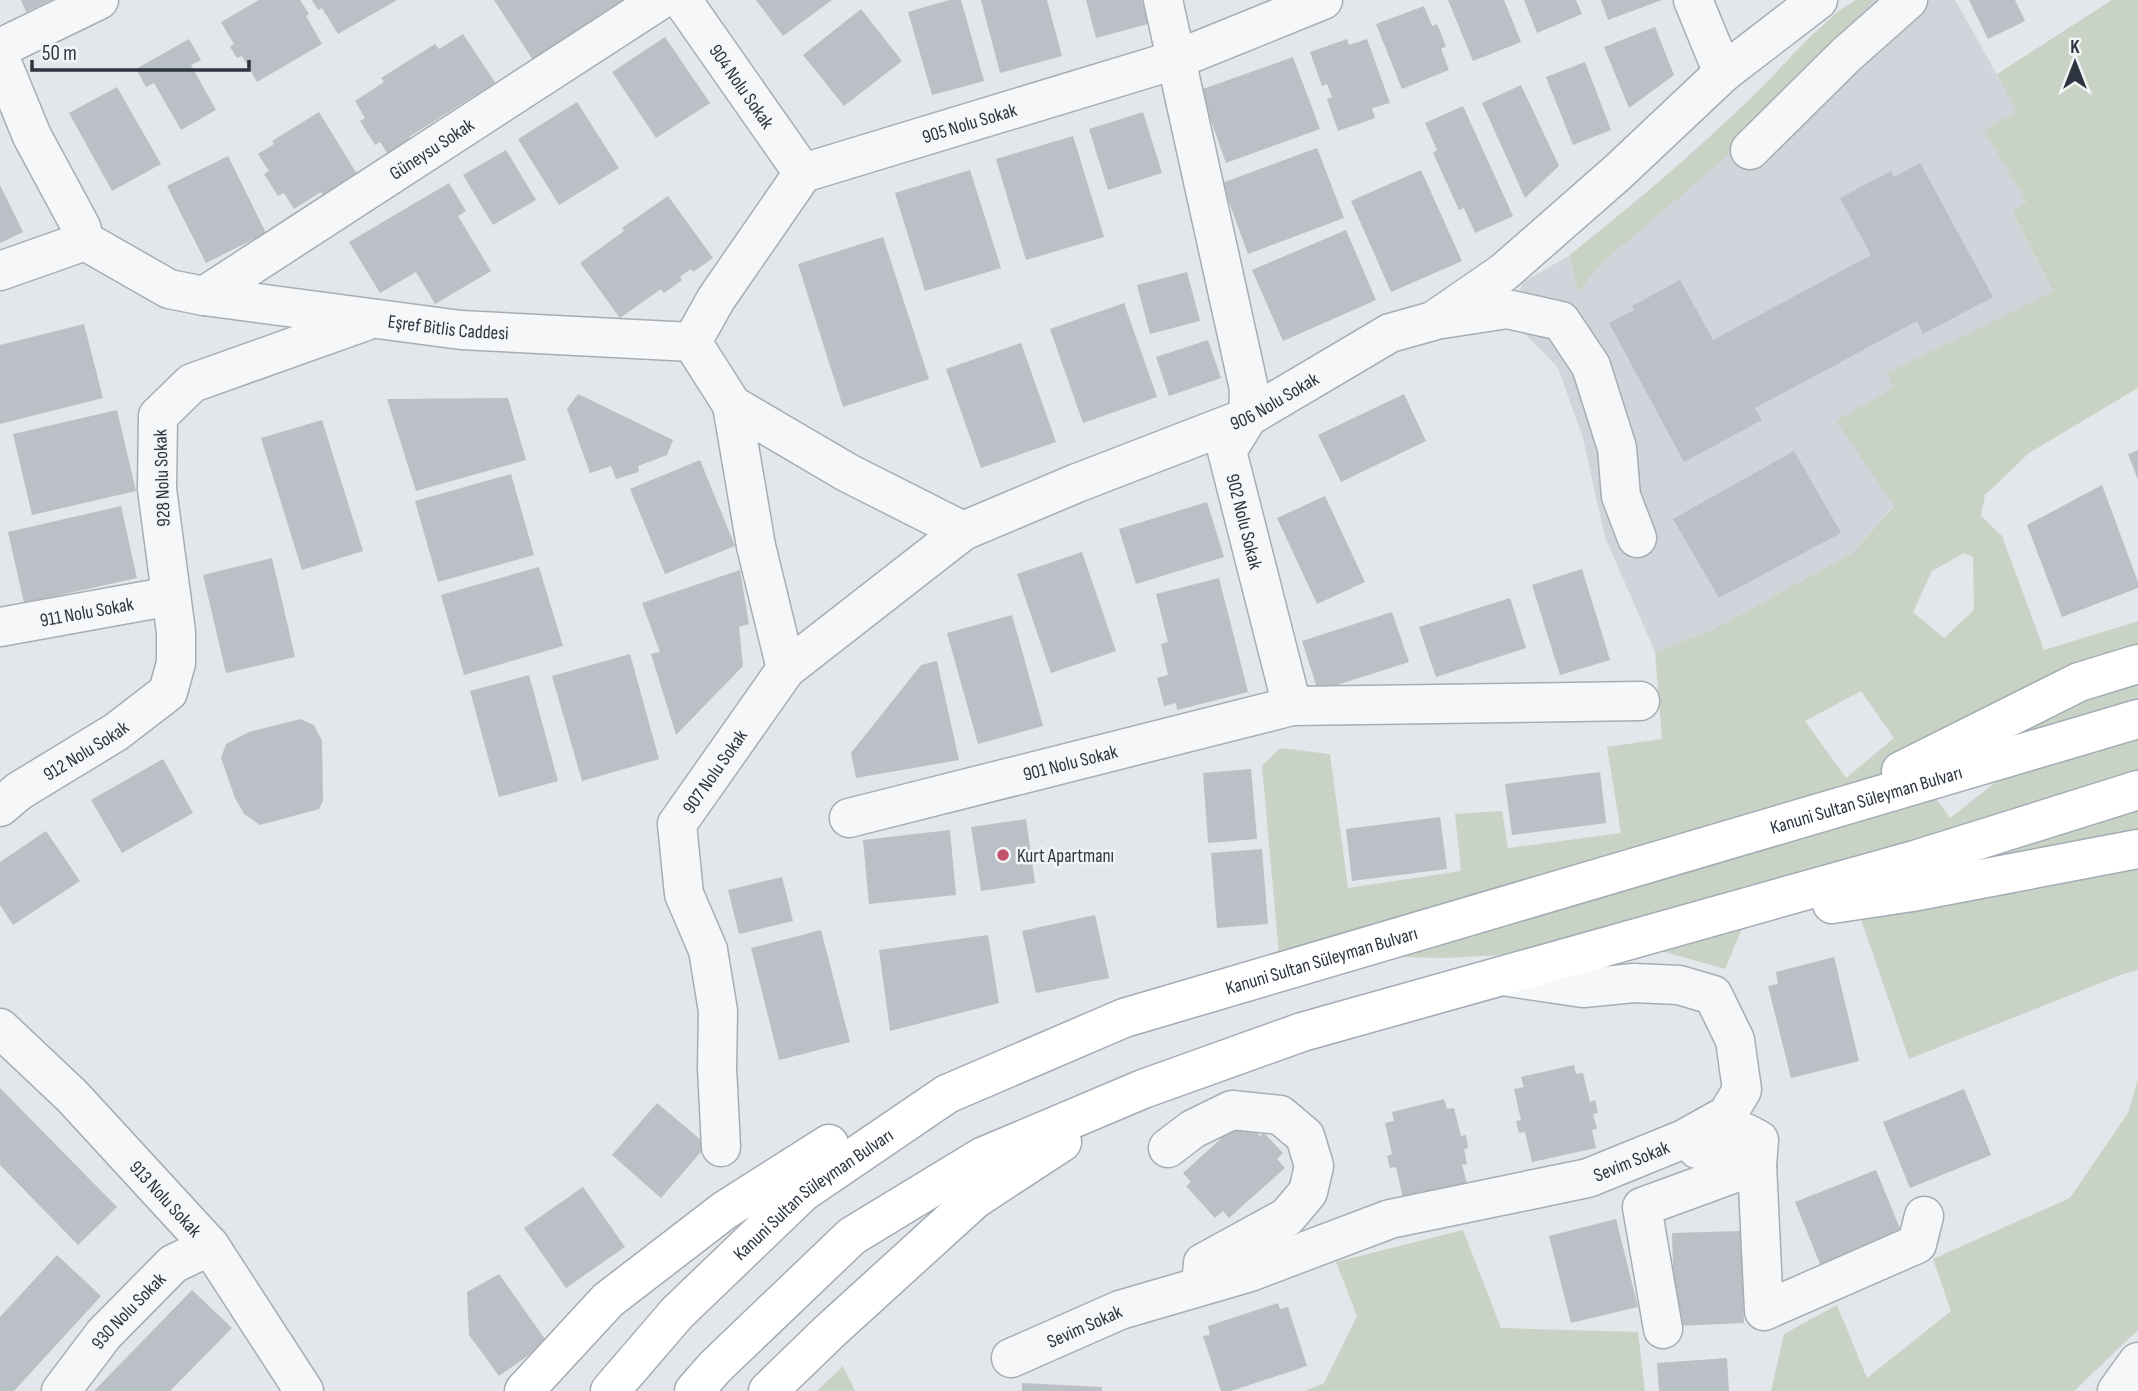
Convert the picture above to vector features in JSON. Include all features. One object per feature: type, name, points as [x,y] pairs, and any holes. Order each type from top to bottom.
[{"type":"main road","points":[[1680,855],[1895,774],[2079,682],[2138,664]]},
{"type":"main road","name":"Kanuni Sultan Süleyman Bulvarı","points":[[610,1391],[677,1313],[803,1192],[947,1094],[1124,1018],[2138,719]]},
{"type":"main road","points":[[694,1391],[715,1367],[852,1236],[982,1157],[1143,1089],[1301,1032],[1918,859],[2138,790]]},
{"type":"main road","points":[[1690,921],[1912,892],[2138,849]]},
{"type":"main road","points":[[524,1391],[608,1300],[725,1210],[905,1096],[1023,1037],[1152,998],[1288,969]]},
{"type":"main road","points":[[768,1391],[975,1199],[1143,1089]]},
{"type":"street","points":[[0,48],[99,0]]},
{"type":"street","name":"Güneysu Sokak","points":[[204,296],[660,0]]},
{"type":"street","name":"904 Nolu Sokak","points":[[682,0],[803,173]]},
{"type":"street","points":[[1163,0],[1249,389],[1248,417]]},
{"type":"street","name":"905 Nolu Sokak","points":[[803,173],[1175,60],[1323,0]]},
{"type":"street","points":[[1693,0],[1723,73]]},
{"type":"street","name":"906 Nolu Sokak","points":[[786,669],[963,531],[1077,483],[1248,417],[1390,333],[1433,321],[1504,272],[1618,172],[1723,73],[1818,0]]},
{"type":"street","points":[[1750,150],[1846,55],[1908,0]]},
{"type":"street","points":[[0,58],[32,136],[81,227],[85,241],[0,271]]},
{"type":"street","points":[[786,669],[756,546],[732,405],[692,342],[716,299],[803,173]]},
{"type":"street","name":"Eşref Bitlis Caddesi","points":[[85,241],[169,289],[204,296],[461,330],[692,342]]},
{"type":"street","points":[[1433,321],[1507,309],[1561,321],[1591,366],[1617,448],[1621,496],[1637,538]]},
{"type":"street","name":"928 Nolu Sokak","points":[[168,692],[176,652],[176,632],[157,489],[158,416],[192,383],[371,319]]},
{"type":"street","points":[[732,405],[848,473],[963,531]]},
{"type":"street","name":"902 Nolu Sokak","points":[[1248,417],[1227,450],[1292,705]]},
{"type":"street","name":"911 Nolu Sokak","points":[[0,627],[171,596]]},
{"type":"street","name":"907 Nolu Sokak","points":[[721,1147],[717,1068],[718,1011],[708,950],[684,894],[677,824],[786,669]]},
{"type":"street","name":"912 Nolu Sokak","points":[[0,807],[19,791],[116,733],[168,692]]},
{"type":"street","points":[[1292,705],[1640,701]]},
{"type":"street","name":"901 Nolu Sokak","points":[[849,818],[1292,705]]},
{"type":"street","name":"Sevim Sokak","points":[[1011,1358],[1120,1310],[1250,1272],[1390,1219],[1588,1178],[1684,1139],[1727,1115],[1742,1090],[1735,1040],[1713,995],[1679,985],[1634,983],[1583,988],[1502,976]]},
{"type":"street","name":"913 Nolu Sokak","points":[[0,1028],[72,1096],[210,1246],[304,1391]]},
{"type":"street","points":[[1168,1148],[1193,1129],[1232,1110],[1280,1115],[1305,1136],[1314,1166],[1308,1192],[1287,1217],[1203,1263],[1201,1286]]},
{"type":"street","points":[[1684,1139],[1692,1151],[1746,1133],[1759,1140],[1757,1165],[1764,1311],[1917,1244],[1924,1216]]},
{"type":"street","points":[[1663,1329],[1642,1207],[1757,1165]]},
{"type":"street","name":"930 Nolu Sokak","points":[[61,1391],[104,1334],[173,1264],[210,1246]]},
{"type":"street","points":[[2118,1391],[2138,1362]]},
{"type":"shaded area","points":[[1856,0],[1955,0],[2059,184],[2012,211],[2053,292],[1894,505],[1852,553],[1714,629],[1655,652],[1605,537],[1583,438],[1558,368],[1513,321],[1522,283],[1570,255],[1666,177],[1747,102],[1838,11]]},
{"type":"green space","points":[[1856,0],[1874,0],[1738,147],[1603,262],[1578,292],[1570,255],[1704,142],[1813,34]]},
{"type":"green space","points":[[2112,0],[2138,0],[2138,388],[2029,453],[1985,495],[1981,516],[2002,536],[2044,650],[2138,621],[2138,970],[1909,1059],[1853,896],[1746,919],[1725,969],[1647,947],[1446,958],[1279,955],[1262,766],[1280,748],[1330,754],[1348,888],[1461,871],[1455,814],[1502,811],[1508,848],[1621,833],[1607,747],[1662,739],[1655,652],[1714,629],[1852,553],[1894,506],[1836,421],[1893,388],[1887,373],[2053,292],[2012,211],[2027,202],[1983,130],[2017,112],[1997,74]],"holes":[[[1964,553],[1973,557],[1974,610],[1944,638],[1913,612],[1932,571]],[[1861,691],[1894,738],[1846,778],[1805,721]],[[1913,767],[2014,768],[1950,818]]]},
{"type":"green space","points":[[2138,1079],[2138,1330],[2074,1391],[1771,1391],[1784,1334],[1837,1305],[1867,1378],[1951,1311],[1933,1259],[2070,1198],[2128,1113]]},
{"type":"green space","points":[[1463,1230],[1501,1328],[1638,1332],[1645,1391],[1305,1391],[1324,1383],[1357,1316],[1336,1262]]},
{"type":"green space","points":[[843,1366],[855,1391],[817,1391]]},
{"type":"building","points":[[21,0],[52,0],[26,12]]},
{"type":"building","points":[[259,0],[300,0],[322,44],[257,82],[242,56],[237,58],[230,47],[234,44],[221,22]]},
{"type":"building","points":[[312,0],[397,0],[338,34],[322,8],[318,10]]},
{"type":"building","points":[[494,0],[624,0],[533,60]]},
{"type":"building","points":[[756,0],[832,0],[783,36]]},
{"type":"building","points":[[949,0],[961,0],[984,81],[932,95],[908,12]]},
{"type":"building","points":[[981,0],[1047,0],[1062,56],[1000,73]]},
{"type":"building","points":[[1086,0],[1142,0],[1148,24],[1096,38]]},
{"type":"building","points":[[1448,0],[1504,0],[1521,42],[1473,61]]},
{"type":"building","points":[[1524,0],[1576,0],[1582,14],[1537,33]]},
{"type":"building","points":[[1601,0],[1662,0],[1608,20]]},
{"type":"building","points":[[1969,0],[2015,0],[2025,21],[1988,39]]},
{"type":"building","points":[[1424,6],[1432,26],[1437,24],[1446,46],[1441,49],[1449,70],[1402,89],[1376,24]]},
{"type":"building","points":[[861,9],[902,61],[844,106],[803,55]]},
{"type":"building","points":[[1655,27],[1674,75],[1629,108],[1604,47]]},
{"type":"building","points":[[463,34],[498,87],[477,101],[474,96],[409,137],[413,142],[390,157],[380,142],[375,145],[360,121],[365,118],[355,101],[384,82],[381,78],[435,44],[439,49]]},
{"type":"building","points":[[665,37],[710,103],[656,138],[612,72]]},
{"type":"building","points":[[189,39],[201,60],[191,65],[216,110],[181,130],[154,83],[146,87],[136,69]]},
{"type":"building","points":[[1347,39],[1349,45],[1367,39],[1390,103],[1372,108],[1375,118],[1338,131],[1327,99],[1332,97],[1327,84],[1322,86],[1310,52]]},
{"type":"building","points":[[1293,57],[1320,129],[1226,163],[1200,90]]},
{"type":"building","points":[[1585,62],[1611,130],[1573,145],[1546,77]]},
{"type":"building","points":[[1521,85],[1559,166],[1525,198],[1482,103]]},
{"type":"building","points":[[117,87],[161,164],[112,191],[69,113]]},
{"type":"building","points":[[577,102],[619,168],[559,205],[518,139]]},
{"type":"building","points":[[1463,106],[1513,216],[1475,233],[1464,208],[1459,210],[1433,153],[1437,150],[1425,123]]},
{"type":"building","points":[[319,112],[360,179],[326,200],[321,192],[294,209],[284,193],[278,196],[264,174],[269,171],[258,154],[274,144],[272,141]]},
{"type":"building","points":[[1143,112],[1162,173],[1108,190],[1089,129]]},
{"type":"building","points":[[1073,136],[1104,237],[1026,260],[996,159]]},
{"type":"building","points":[[1317,148],[1344,218],[1248,254],[1222,183]]},
{"type":"building","points":[[506,150],[536,200],[493,225],[463,175]]},
{"type":"building","points":[[228,156],[266,233],[206,263],[167,186]]},
{"type":"building","points":[[1920,163],[1993,297],[1923,334],[1917,321],[1755,408],[1762,420],[1684,462],[1609,323],[1634,310],[1632,306],[1680,280],[1713,340],[1871,255],[1840,198],[1891,171],[1894,177]]},
{"type":"building","points":[[970,170],[1001,268],[925,291],[895,193]]},
{"type":"building","points":[[1421,170],[1462,261],[1391,292],[1351,201]]},
{"type":"building","points":[[449,183],[466,211],[458,216],[491,271],[435,304],[416,272],[380,293],[349,242]]},
{"type":"building","points":[[0,185],[23,232],[0,243]]},
{"type":"building","points":[[668,196],[713,258],[693,272],[691,269],[680,277],[682,280],[664,293],[661,289],[620,318],[580,263],[624,231],[622,228]]},
{"type":"building","points":[[1346,230],[1376,300],[1283,341],[1252,270]]},
{"type":"building","points":[[883,237],[929,379],[843,407],[798,264]]},
{"type":"building","points":[[1187,272],[1200,321],[1150,334],[1137,285]]},
{"type":"building","points":[[1124,303],[1157,397],[1083,423],[1050,329]]},
{"type":"building","points":[[84,324],[103,398],[0,424],[0,345]]},
{"type":"building","points":[[1208,340],[1221,378],[1169,396],[1156,357]]},
{"type":"building","points":[[1021,343],[1056,442],[981,468],[946,369]]},
{"type":"building","points":[[578,394],[673,440],[667,455],[638,466],[639,472],[616,479],[611,466],[590,473],[567,409]]},
{"type":"building","points":[[1404,394],[1426,441],[1341,482],[1318,435]]},
{"type":"building","points":[[508,398],[526,460],[416,491],[387,399]]},
{"type":"building","points":[[117,410],[136,491],[32,515],[13,434]]},
{"type":"building","points":[[322,420],[363,551],[302,570],[261,438]]},
{"type":"building","points":[[2138,450],[2138,480],[2128,454]]},
{"type":"building","points":[[1794,451],[1841,533],[1719,598],[1673,519]]},
{"type":"building","points":[[700,460],[735,546],[665,574],[630,489]]},
{"type":"building","points":[[511,474],[534,555],[438,582],[415,501]]},
{"type":"building","points":[[2102,485],[2138,588],[2062,617],[2027,525]]},
{"type":"building","points":[[1325,496],[1365,582],[1317,604],[1277,518]]},
{"type":"building","points":[[1207,502],[1224,557],[1136,584],[1119,529]]},
{"type":"building","points":[[121,506],[137,578],[24,603],[8,532]]},
{"type":"building","points":[[1082,552],[1116,651],[1051,673],[1017,574]]},
{"type":"building","points":[[272,558],[295,657],[226,673],[203,575]]},
{"type":"building","points":[[539,567],[563,646],[464,675],[441,595]]},
{"type":"building","points":[[1582,569],[1610,660],[1560,675],[1532,585]]},
{"type":"building","points":[[740,570],[749,624],[739,627],[743,666],[676,735],[651,654],[660,652],[642,603]]},
{"type":"building","points":[[1219,578],[1248,692],[1177,710],[1176,703],[1164,706],[1157,678],[1168,675],[1161,644],[1168,642],[1156,594]]},
{"type":"building","points":[[1510,598],[1526,648],[1436,677],[1419,627]]},
{"type":"building","points":[[1392,612],[1409,662],[1318,691],[1302,641]]},
{"type":"building","points":[[1012,615],[1043,726],[978,744],[947,633]]},
{"type":"building","points":[[630,654],[659,759],[582,781],[552,676]]},
{"type":"building","points":[[937,661],[959,760],[856,778],[851,753],[921,665]]},
{"type":"building","points":[[529,675],[558,781],[499,797],[470,691]]},
{"type":"building","points":[[300,719],[314,725],[322,741],[323,801],[319,809],[260,825],[244,814],[235,798],[221,758],[226,744],[249,732]]},
{"type":"building","points":[[163,759],[193,813],[122,853],[91,800]]},
{"type":"building","points":[[1251,769],[1257,839],[1208,843],[1203,773]]},
{"type":"building","points":[[1600,772],[1606,823],[1512,835],[1505,784]]},
{"type":"building","points":[[1440,817],[1447,869],[1352,881],[1346,829]]},
{"type":"building","name":"Kurt Apartmanı","points":[[1026,819],[1035,883],[981,891],[971,827]]},
{"type":"building","points":[[950,830],[956,895],[869,904],[863,840]]},
{"type":"building","points":[[46,831],[80,881],[13,925],[0,905],[0,862]]},
{"type":"building","points":[[1262,849],[1268,924],[1217,928],[1211,853]]},
{"type":"building","points":[[782,877],[793,921],[739,934],[728,890]]},
{"type":"building","points":[[1095,915],[1109,978],[1036,993],[1022,931]]},
{"type":"building","points":[[821,930],[850,1042],[779,1060],[751,948]]},
{"type":"building","points":[[988,935],[999,1003],[890,1031],[879,950]]},
{"type":"building","points":[[1834,957],[1859,1061],[1791,1078],[1768,986],[1778,984],[1776,972]]},
{"type":"building","points":[[1574,1065],[1576,1074],[1583,1073],[1590,1102],[1595,1100],[1598,1113],[1593,1114],[1597,1129],[1592,1130],[1596,1148],[1532,1162],[1525,1132],[1519,1133],[1516,1121],[1521,1120],[1514,1089],[1524,1087],[1521,1077]]},
{"type":"building","points":[[0,1088],[117,1207],[78,1245],[0,1165]]},
{"type":"building","points":[[1964,1089],[1991,1155],[1910,1188],[1883,1122]]},
{"type":"building","points":[[1444,1099],[1447,1109],[1454,1108],[1461,1136],[1466,1135],[1468,1148],[1464,1149],[1467,1164],[1462,1165],[1467,1183],[1403,1198],[1396,1167],[1390,1168],[1387,1156],[1392,1154],[1385,1123],[1394,1121],[1392,1112]]},
{"type":"building","points":[[657,1103],[707,1145],[661,1198],[612,1155]]},
{"type":"building","points":[[1237,1124],[1244,1133],[1251,1127],[1260,1136],[1264,1133],[1283,1153],[1277,1159],[1285,1168],[1229,1218],[1223,1211],[1215,1218],[1186,1186],[1191,1182],[1183,1173]]},
{"type":"building","points":[[1876,1170],[1903,1236],[1822,1269],[1795,1202]]},
{"type":"building","points":[[583,1187],[625,1247],[566,1288],[524,1228]]},
{"type":"building","points":[[1616,1219],[1638,1307],[1571,1323],[1549,1236]]},
{"type":"building","points":[[1741,1231],[1744,1323],[1675,1326],[1672,1233]]},
{"type":"building","points":[[57,1255],[101,1296],[14,1391],[0,1391],[0,1317]]},
{"type":"building","points":[[499,1274],[547,1342],[499,1376],[469,1335],[467,1292]]},
{"type":"building","points":[[192,1290],[232,1328],[170,1391],[94,1391]]},
{"type":"building","points":[[1278,1303],[1280,1309],[1288,1307],[1307,1366],[1231,1391],[1221,1391],[1203,1336],[1210,1335],[1208,1326]]},
{"type":"building","points":[[1727,1358],[1729,1391],[1659,1391],[1657,1363]]},
{"type":"building","points":[[1022,1383],[1102,1387],[1102,1391],[1022,1391]]},
{"type":"place","name":"Kurt Apartmanı","points":[[1003,855]]}]
